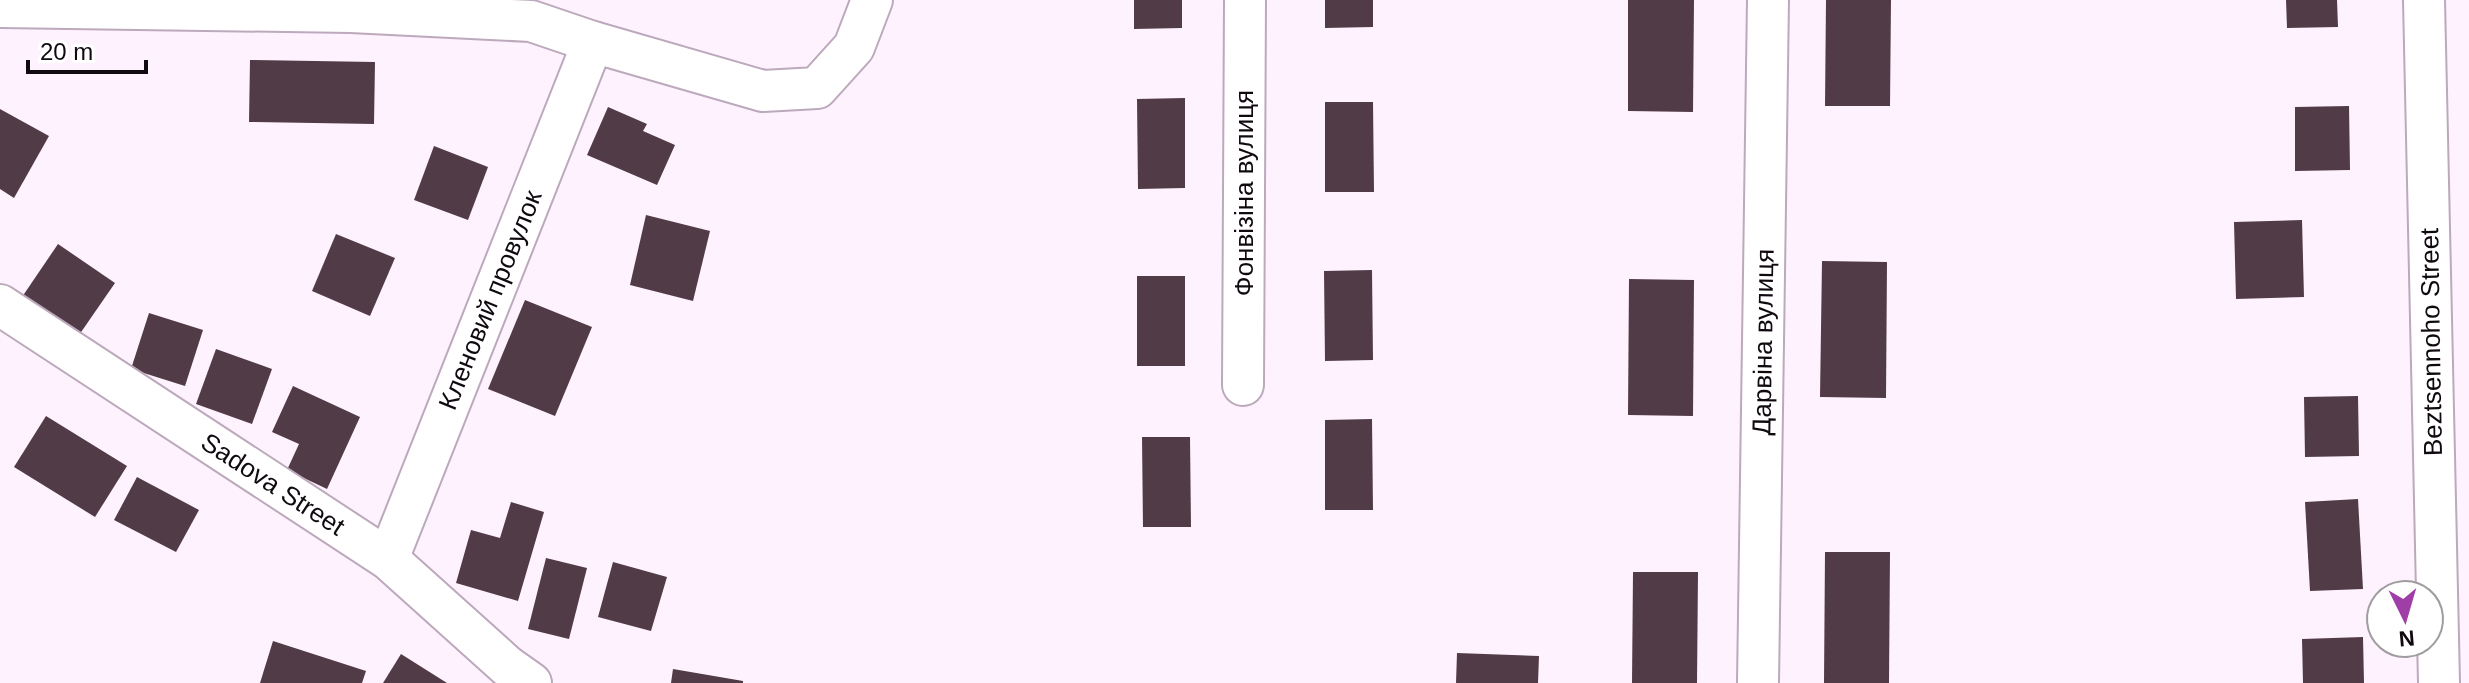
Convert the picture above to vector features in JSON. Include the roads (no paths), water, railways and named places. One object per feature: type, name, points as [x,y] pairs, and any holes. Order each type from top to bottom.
[{"type":"street","points":[[0,7],[351,12],[531,21],[763,91],[817,88],[854,47],[872,0]]},
{"type":"street","name":"Фонвізіна вулиця","points":[[1243,385],[1245,0]]},
{"type":"street","name":"Дарвіна вулиця","points":[[1758,683],[1768,0]]},
{"type":"street","name":"Beztsennoho Street","points":[[2424,0],[2439,683]]},
{"type":"street","name":"Кленовий провулок","points":[[388,559],[593,42]]},
{"type":"street","name":"Sadova Street","points":[[0,305],[388,559],[507,666],[531,683]]}]
